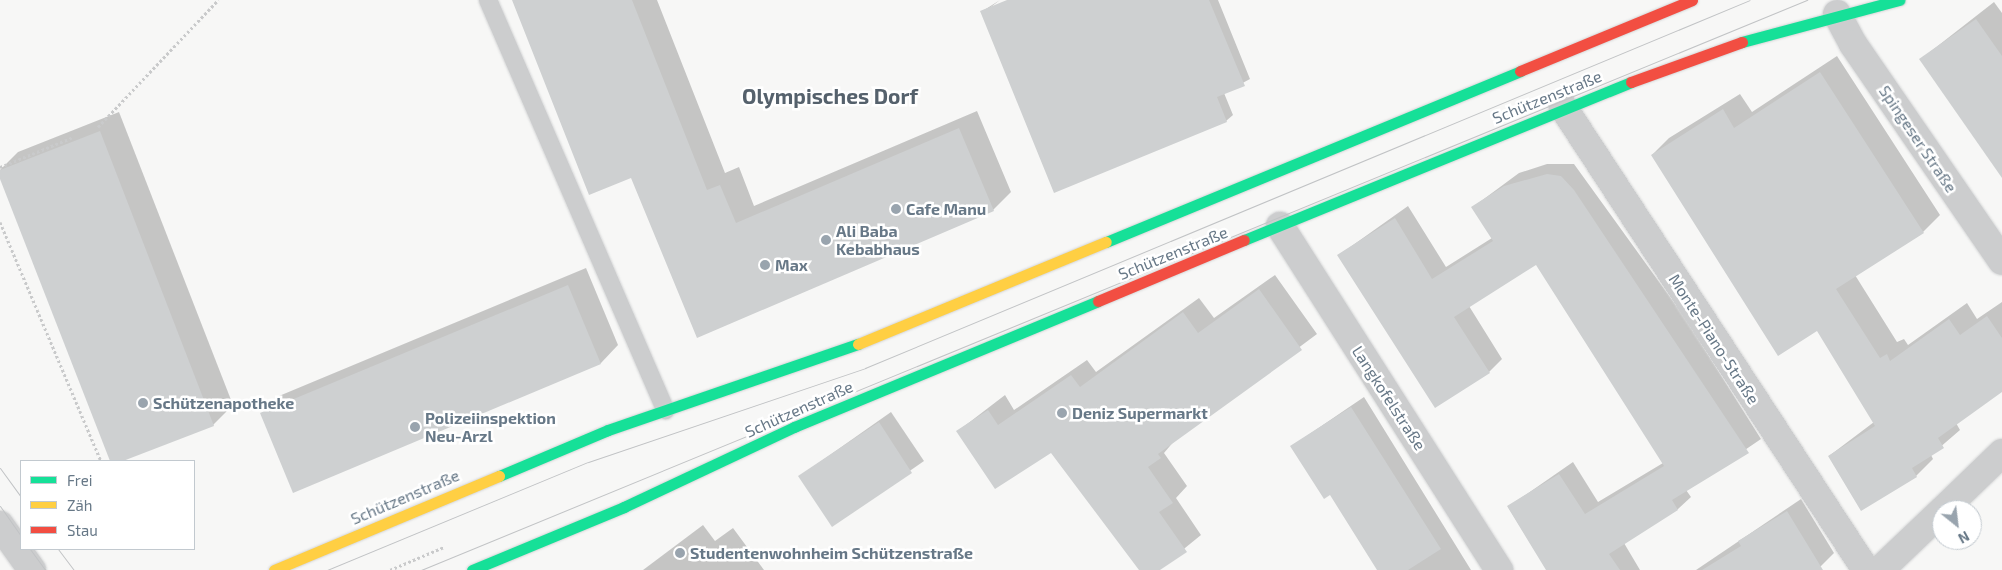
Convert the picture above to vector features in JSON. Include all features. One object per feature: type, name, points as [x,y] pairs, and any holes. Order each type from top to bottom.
[{"type":"street","name":"Schützenstraße","points":[[274,570],[665,410],[862,343],[1692,0]]},
{"type":"street","name":"Schützenstraße","points":[[472,570],[624,507],[794,427],[1563,107],[1686,60],[1838,14],[1898,0]]},
{"type":"street","name":"Spingeser Straße","points":[[1838,14],[1853,44],[2002,261]]},
{"type":"street","name":"Monte-Piano-Straße","points":[[1563,107],[1866,570]]},
{"type":"street","name":"Langkofelstraße","points":[[1280,226],[1499,570]]},
{"type":"street","points":[[1953,500],[2002,453]]},
{"type":"street","points":[[1880,570],[1932,520]]},
{"type":"street","points":[[0,525],[32,570]]},
{"type":"lane","points":[[488,0],[665,410]]},
{"type":"path","points":[[98,127],[218,0]]},
{"type":"path","points":[[0,166],[73,137]]},
{"type":"path","points":[[0,222],[102,460]]},
{"type":"building","points":[[512,0],[632,0],[707,190],[720,185],[736,223],[959,128],[994,211],[697,338],[631,178],[589,195]]},
{"type":"building","points":[[1007,0],[1209,0],[1245,86],[1217,97],[1227,122],[1054,193],[980,11]]},
{"type":"building","points":[[1976,19],[2002,56],[2002,178],[1919,59]]},
{"type":"building","points":[[1820,72],[1924,233],[1836,289],[1880,358],[1887,354],[1890,361],[1949,319],[1960,335],[1987,316],[2002,338],[2002,392],[1938,438],[1944,448],[1912,468],[1917,477],[1861,511],[1828,456],[1875,426],[1817,331],[1778,356],[1651,155],[1723,109],[1734,128]]},
{"type":"building","points":[[100,131],[214,426],[126,460],[110,460],[0,179],[0,170]]},
{"type":"building","points":[[1547,174],[1561,176],[1574,190],[1749,453],[1672,500],[1678,510],[1609,554],[1620,570],[1546,570],[1507,506],[1559,474],[1585,514],[1664,466],[1536,265],[1454,317],[1490,373],[1435,408],[1337,255],[1395,218],[1432,279],[1493,241],[1471,207],[1504,186]]},
{"type":"building","points":[[568,285],[601,364],[293,493],[260,413]]},
{"type":"building","points":[[1259,289],[1302,350],[1158,454],[1161,458],[1148,467],[1173,503],[1159,512],[1187,552],[1160,570],[1139,570],[1051,453],[995,489],[956,431],[988,410],[998,425],[1071,375],[1080,387],[1183,312],[1198,333]]},
{"type":"building","points":[[1351,407],[1441,549],[1408,570],[1377,570],[1330,495],[1324,499],[1290,446]]},
{"type":"building","points":[[879,422],[912,473],[832,527],[798,476]]},
{"type":"building","points":[[1787,511],[1823,570],[1702,570],[1741,546],[1738,541]]},
{"type":"tram line","points":[[327,570],[588,462],[865,368],[1750,0]]},
{"type":"tram line","points":[[421,570],[1807,0]]},
{"type":"tram line","points":[[0,468],[20,496]]},
{"type":"tram line","points":[[0,506],[20,535]]},
{"type":"tram line","points":[[31,550],[45,570]]},
{"type":"tram line","points":[[59,550],[74,570]]},
{"type":"traffic: fast","points":[[1742,42],[1899,0]]},
{"type":"traffic: fast","points":[[1106,242],[1520,71]]},
{"type":"traffic: fast","points":[[1244,240],[1631,82]]},
{"type":"traffic: fast","points":[[472,570],[624,507],[794,427],[1098,301]]},
{"type":"traffic: fast","points":[[499,476],[608,430],[858,344]]},
{"type":"traffic: slow","points":[[858,344],[1106,242]]},
{"type":"traffic: slow","points":[[274,570],[499,476]]},
{"type":"traffic: jam","points":[[1520,71],[1692,0]]},
{"type":"traffic: jam","points":[[1631,82],[1742,42]]},
{"type":"traffic: jam","points":[[1098,301],[1244,240]]},
{"type":"place","name":"Cafe Manu","points":[[896,209]]},
{"type":"place","name":"Ali Baba Kebabhaus","points":[[826,240]]},
{"type":"place","name":"Max","points":[[765,265]]},
{"type":"place","name":"Schützenapotheke","points":[[143,403]]},
{"type":"place","name":"Deniz Supermarkt","points":[[1062,413]]},
{"type":"place","name":"Polizeiinspektion Neu-Arzl","points":[[415,427]]},
{"type":"place","name":"Studentenwohnheim Schützenstraße","points":[[680,553]]},
{"type":"district","name":"Olympisches Dorf","points":[[830,96]]}]
